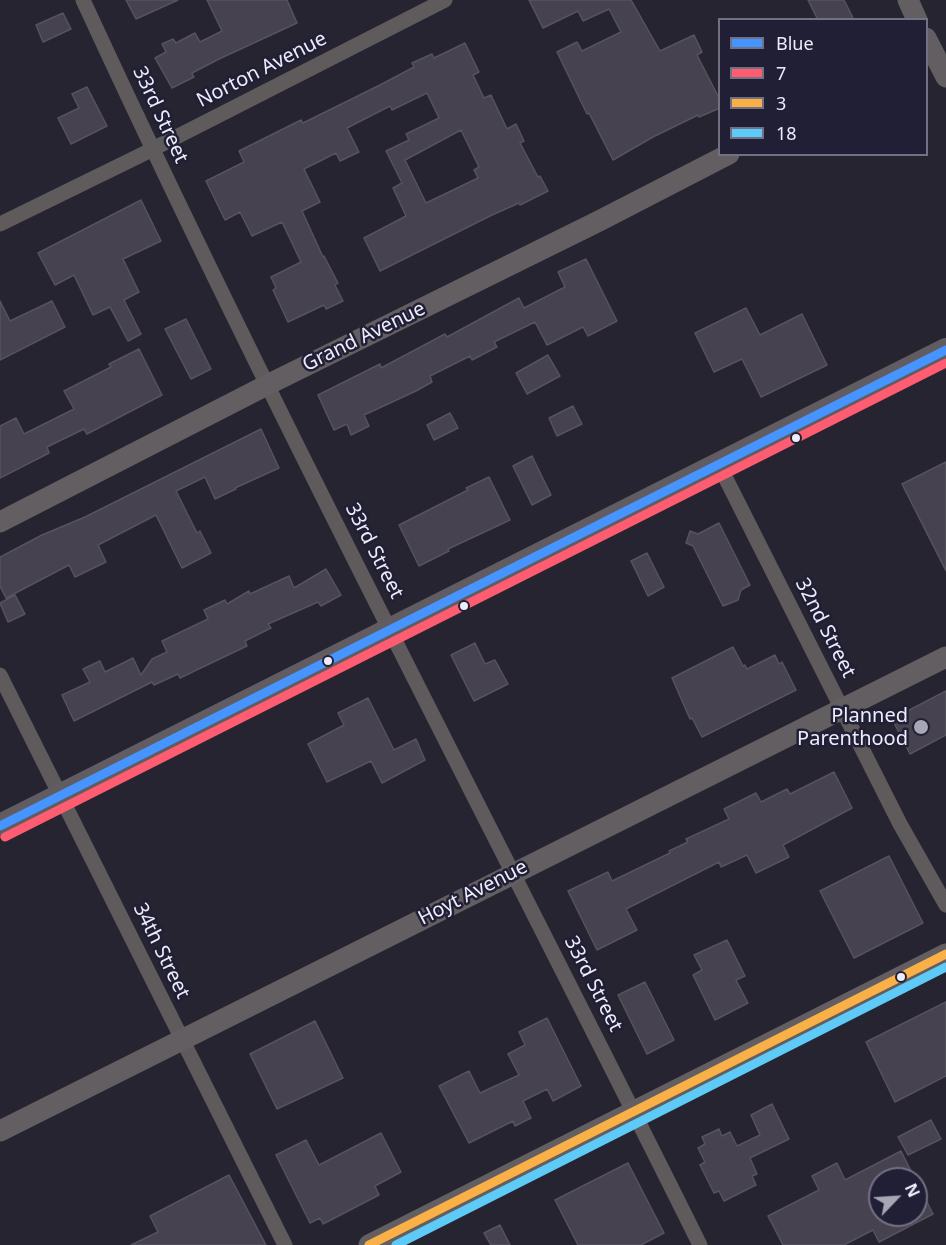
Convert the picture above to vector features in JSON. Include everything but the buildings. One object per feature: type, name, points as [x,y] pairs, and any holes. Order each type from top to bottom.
[{"type":"main road","points":[[0,826],[946,350]]},
{"type":"street","name":"33rd Street","points":[[83,0],[152,150],[267,385],[700,1245]]},
{"type":"street","name":"Norton Avenue","points":[[0,224],[152,150],[445,0]]},
{"type":"street","points":[[908,0],[916,18]]},
{"type":"street","points":[[933,46],[946,77]]},
{"type":"street","name":"Grand Avenue","points":[[0,522],[267,385],[600,221],[725,156]]},
{"type":"street","name":"32nd Street","points":[[719,465],[900,824],[946,905]]},
{"type":"street","name":"Hoyt Avenue","points":[[0,1131],[946,657]]},
{"type":"street","name":"34th Street","points":[[0,675],[285,1245]]},
{"type":"street","points":[[369,1245],[946,954]]},
{"type":"transit line","name":"Blue","points":[[0,826],[946,350]]},
{"type":"transit line","name":"7","points":[[5,837],[946,363]]},
{"type":"transit line","name":"3","points":[[369,1245],[946,954]]},
{"type":"transit line","name":"18","points":[[396,1245],[946,967]]},
{"type":"place","name":"Planned Parenthood","points":[[921,727]]}]
